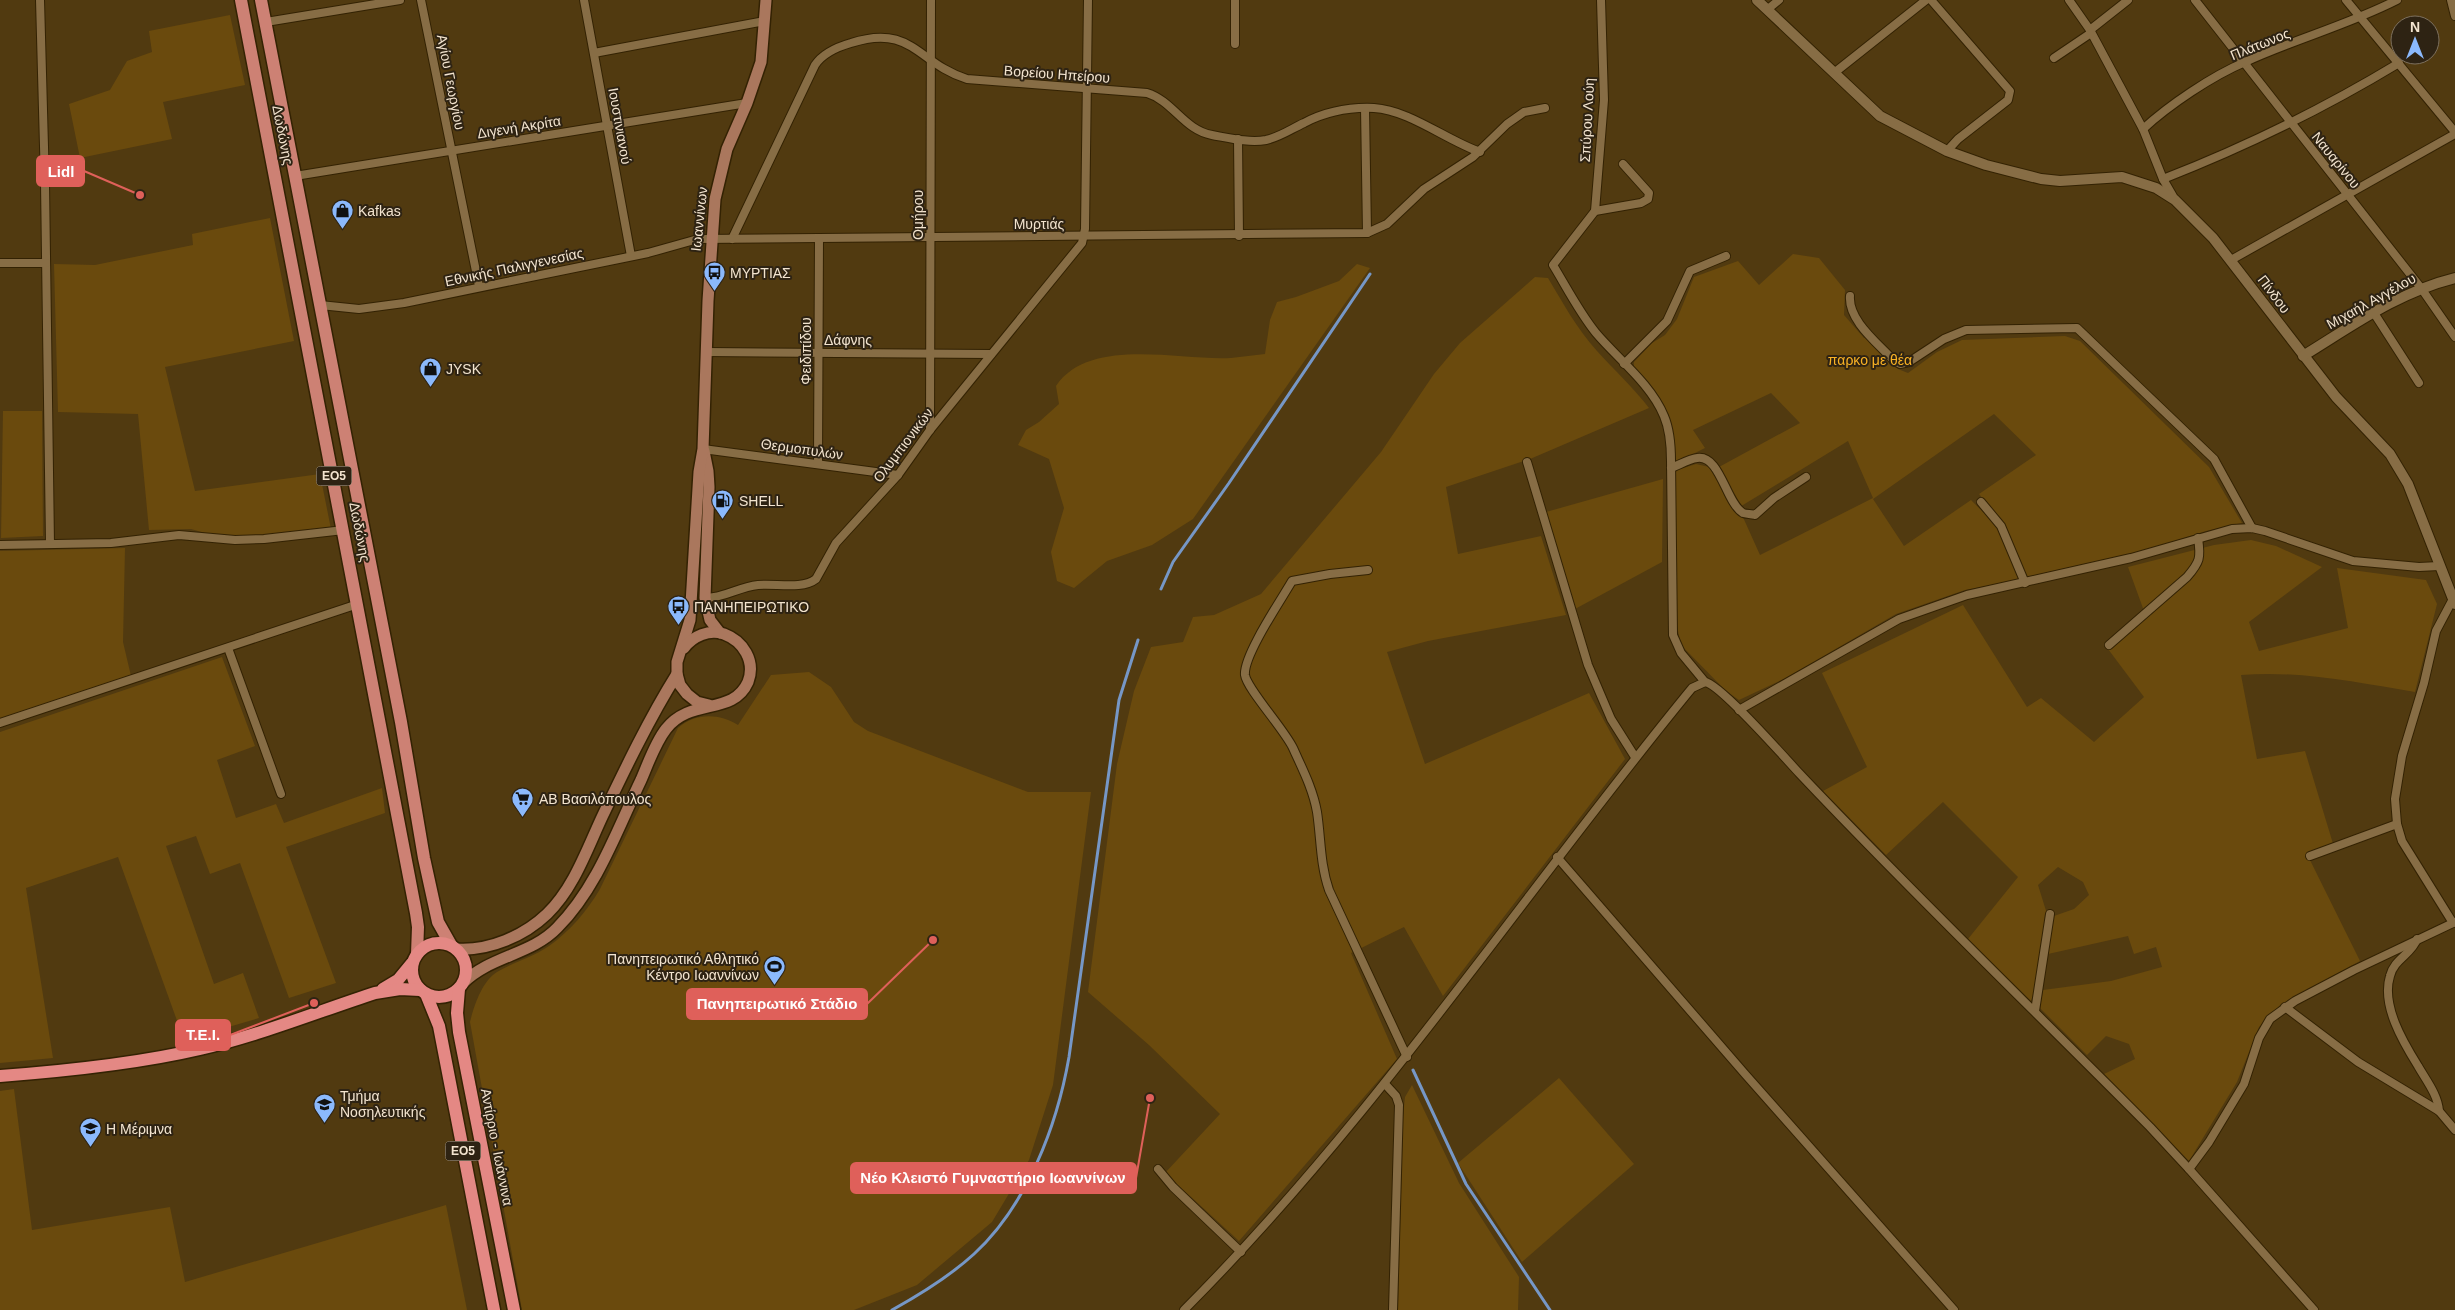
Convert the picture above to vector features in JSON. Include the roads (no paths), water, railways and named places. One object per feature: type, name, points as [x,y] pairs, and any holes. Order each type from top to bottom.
[{"type":"highway","points":[[375,994],[398,980],[422,948],[436,942],[454,947]]},
{"type":"highway","name":"ΕΟ5","points":[[454,947],[462,955],[467,969],[461,986]]},
{"type":"highway","name":"ΕΟ5","points":[[415,958],[412,977],[423,992],[439,1026],[494,1310]]},
{"type":"highway","points":[[0,1076],[135,1060],[199,1049],[375,994],[400,990],[423,992],[432,997],[446,996],[461,986]]},
{"type":"highway","name":"Αντίρριο - Ιωάννινα","points":[[461,986],[457,1013],[459,1032],[514,1310]]},
{"type":"main road","name":"Δωδώνης","points":[[241,0],[416,913],[418,927],[415,958]]},
{"type":"main road","name":"Δωδώνης","points":[[261,0],[401,722],[425,866],[438,922],[454,947]]},
{"type":"main road","name":"Ιωαννίνων","points":[[703,449],[711,238],[721,171],[727,149],[748,103],[761,62],[766,0]]},
{"type":"main road","points":[[703,449],[708,471],[709,487],[705,598],[710,620],[720,633]]},
{"type":"main road","points":[[681,652],[688,642],[708,632],[732,637],[742,645],[748,656],[750,668],[749,681],[743,692],[733,700],[722,705],[709,705],[697,702],[687,694],[680,685],[677,674],[677,662],[690,620],[698,472],[703,449]]},
{"type":"main road","points":[[454,947],[477,949],[510,938],[534,925],[557,903],[575,874],[633,752],[677,674]]},
{"type":"main road","points":[[461,986],[482,967],[542,940],[570,915],[593,880],[666,729],[689,711],[709,705]]},
{"type":"street","points":[[40,0],[50,544]]},
{"type":"street","points":[[266,22],[400,0]]},
{"type":"street","name":"Αγίου Γεωργίου","points":[[422,0],[479,286]]},
{"type":"street","name":"Ιουστινιανού","points":[[584,0],[631,256]]},
{"type":"street","name":"Ομήρου","points":[[930,430],[931,0]]},
{"type":"street","points":[[1084,237],[1088,0]]},
{"type":"street","points":[[1235,0],[1235,44]]},
{"type":"street","name":"Σπύρου Λούη","points":[[1595,211],[1598,146],[1604,100],[1601,0]]},
{"type":"street","points":[[1757,0],[1885,120],[1947,151],[1986,165],[2041,179],[2060,181],[2122,177],[2156,188],[2175,200]]},
{"type":"street","points":[[1768,9],[1779,0]]},
{"type":"street","points":[[1834,73],[1926,0]]},
{"type":"street","points":[[1931,0],[2009,88],[2010,95],[2008,100],[1958,139],[1947,151]]},
{"type":"street","name":"Πίνδου","points":[[2069,0],[2090,31],[2143,129],[2163,179],[2175,200],[2213,238],[2303,356],[2347,410],[2390,454],[2408,484],[2454,601]]},
{"type":"street","points":[[2054,58],[2128,0]]},
{"type":"street","name":"Ναυαρίνου","points":[[2195,0],[2421,288],[2455,337]]},
{"type":"street","points":[[2346,0],[2390,53]]},
{"type":"street","name":"Πλάτωνος","points":[[2143,129],[2171,106],[2243,62],[2360,18],[2397,0]]},
{"type":"street","points":[[2451,0],[2455,16]]},
{"type":"street","points":[[594,53],[765,21]]},
{"type":"street","name":"Βορείου Ηπείρου","points":[[732,239],[808,77],[820,59],[845,45],[882,37],[911,45],[948,73],[967,79],[1153,94],[1199,132],[1238,139],[1266,140],[1316,117],[1337,111],[1365,108],[1381,109],[1398,114],[1480,152]]},
{"type":"street","points":[[2163,179],[2291,124],[2346,95],[2396,65]]},
{"type":"street","points":[[2231,260],[2455,133],[2401,65]]},
{"type":"street","name":"Διγενή Ακρίτα","points":[[295,176],[748,103]]},
{"type":"street","points":[[1365,108],[1367,233],[1387,224],[1424,189],[1480,152],[1506,124],[1524,112],[1545,108]]},
{"type":"street","points":[[1238,139],[1239,236]]},
{"type":"street","points":[[1623,164],[1649,193],[1650,197],[1641,203],[1595,211],[1553,265],[1579,310],[1654,399],[1664,416],[1670,438],[1673,635],[1681,653],[1705,682],[1712,684],[1739,710],[1816,791],[2190,1169],[2314,1310]]},
{"type":"street","name":"Μυρτιάς","points":[[711,238],[1239,236],[1367,233]]},
{"type":"street","name":"Ολυμπιονικών","points":[[705,598],[726,596],[744,587],[804,584],[814,581],[836,543],[898,475],[930,430],[1078,248],[1084,237]]},
{"type":"street","name":"Εθνικής Παλιγγενεσίας","points":[[320,305],[351,309],[381,307],[631,256],[689,241],[711,238]]},
{"type":"street","name":"Φειδιπίδου","points":[[818,464],[819,238]]},
{"type":"street","points":[[1624,364],[1667,321],[1690,271],[1726,256]]},
{"type":"street","points":[[0,263],[46,263]]},
{"type":"street","name":"Μιχαήλ Αγγέλου","points":[[2303,356],[2374,313],[2421,288],[2455,278]]},
{"type":"street","points":[[1850,296],[1851,308],[1858,321],[1900,364],[1909,362],[1944,339],[1966,330],[2077,328],[2214,459],[2252,528]]},
{"type":"street","points":[[2374,313],[2419,383]]},
{"type":"street","name":"Δάφνης","points":[[706,352],[991,354]]},
{"type":"street","name":"Θερμοπυλών","points":[[703,449],[898,475]]},
{"type":"street","points":[[1671,468],[1698,458],[1707,459],[1714,466],[1735,503],[1744,513],[1755,515],[1774,498],[1806,478]]},
{"type":"street","points":[[1528,462],[1582,648],[1612,719],[1635,757]]},
{"type":"street","points":[[1981,502],[2001,526],[2025,583]]},
{"type":"street","points":[[1739,710],[1899,619],[1967,595],[2131,558],[2232,530],[2252,528],[2353,561],[2419,567],[2439,566]]},
{"type":"street","points":[[0,545],[111,542],[179,535],[235,540],[264,540],[344,530]]},
{"type":"street","points":[[2109,645],[2187,577],[2198,564],[2200,552],[2198,538]]},
{"type":"street","points":[[1368,570],[1314,576],[1292,581],[1250,654],[1245,676],[1250,686],[1285,732],[1300,764],[1315,804],[1324,872],[1329,890],[1407,1057]]},
{"type":"street","points":[[2190,1169],[2244,1084],[2263,1030],[2270,1019],[2285,1007],[2371,961],[2454,922],[2402,841],[2397,824],[2396,785],[2436,631],[2454,601]]},
{"type":"street","points":[[0,723],[358,604]]},
{"type":"street","points":[[228,648],[281,794]]},
{"type":"street","points":[[1184,1310],[1241,1252],[1302,1184],[1385,1084],[1635,757],[1692,688],[1705,682]]},
{"type":"street","points":[[2310,856],[2397,824]]},
{"type":"street","points":[[1557,857],[1745,1074],[1954,1310]]},
{"type":"street","points":[[2035,1011],[2050,914]]},
{"type":"street","points":[[2417,939],[2414,946],[2392,970],[2388,981],[2389,996],[2399,1030],[2434,1094],[2439,1112]]},
{"type":"street","points":[[2285,1007],[2353,1058],[2439,1112],[2455,1130]]},
{"type":"street","points":[[1385,1084],[1396,1096],[1399,1105],[1393,1310]]},
{"type":"street","points":[[1158,1169],[1173,1187],[1241,1252]]},
{"type":"waterway","points":[[1161,589],[1173,562],[1229,483],[1370,274]]},
{"type":"waterway","points":[[892,1310],[955,1270],[993,1234],[1010,1212],[1024,1188],[1048,1137],[1057,1110],[1069,1057],[1119,700],[1138,640]]},
{"type":"waterway","points":[[1413,1070],[1466,1184],[1550,1310]]},
{"type":"place","name":"Lidl","points":[[140,195]]},
{"type":"place","name":"Kafkas","points":[[342,230]]},
{"type":"place","name":"ΜΥΡΤΙΑΣ","points":[[714,292]]},
{"type":"place","name":"JYSK","points":[[430,388]]},
{"type":"place","name":"SHELL","points":[[723,520]]},
{"type":"place","name":"ΠΑΝΗΠΕΙΡΩΤΙΚΟ","points":[[678,626]]},
{"type":"place","name":"ΑΒ Βασιλόπουλος","points":[[523,818]]},
{"type":"place","name":"Πανηπειρωτικό Στάδιο","points":[[933,940]]},
{"type":"place","name":"Πανηπειρωτικό Αθλητικό Κέντρο Ιωαννίνων","points":[[775,986]]},
{"type":"place","name":"Τ.Ε.Ι.","points":[[314,1003]]},
{"type":"place","name":"Νέο Κλειστό Γυμναστήριο Ιωαννίνων","points":[[1150,1098]]},
{"type":"place","name":"Τμήμα Νοσηλευτικής","points":[[324,1123]]},
{"type":"place","name":"Η Μέριμνα","points":[[90,1148]]},
{"type":"park label","name":"παρκο με θέα","points":[[1870,360]]}]
